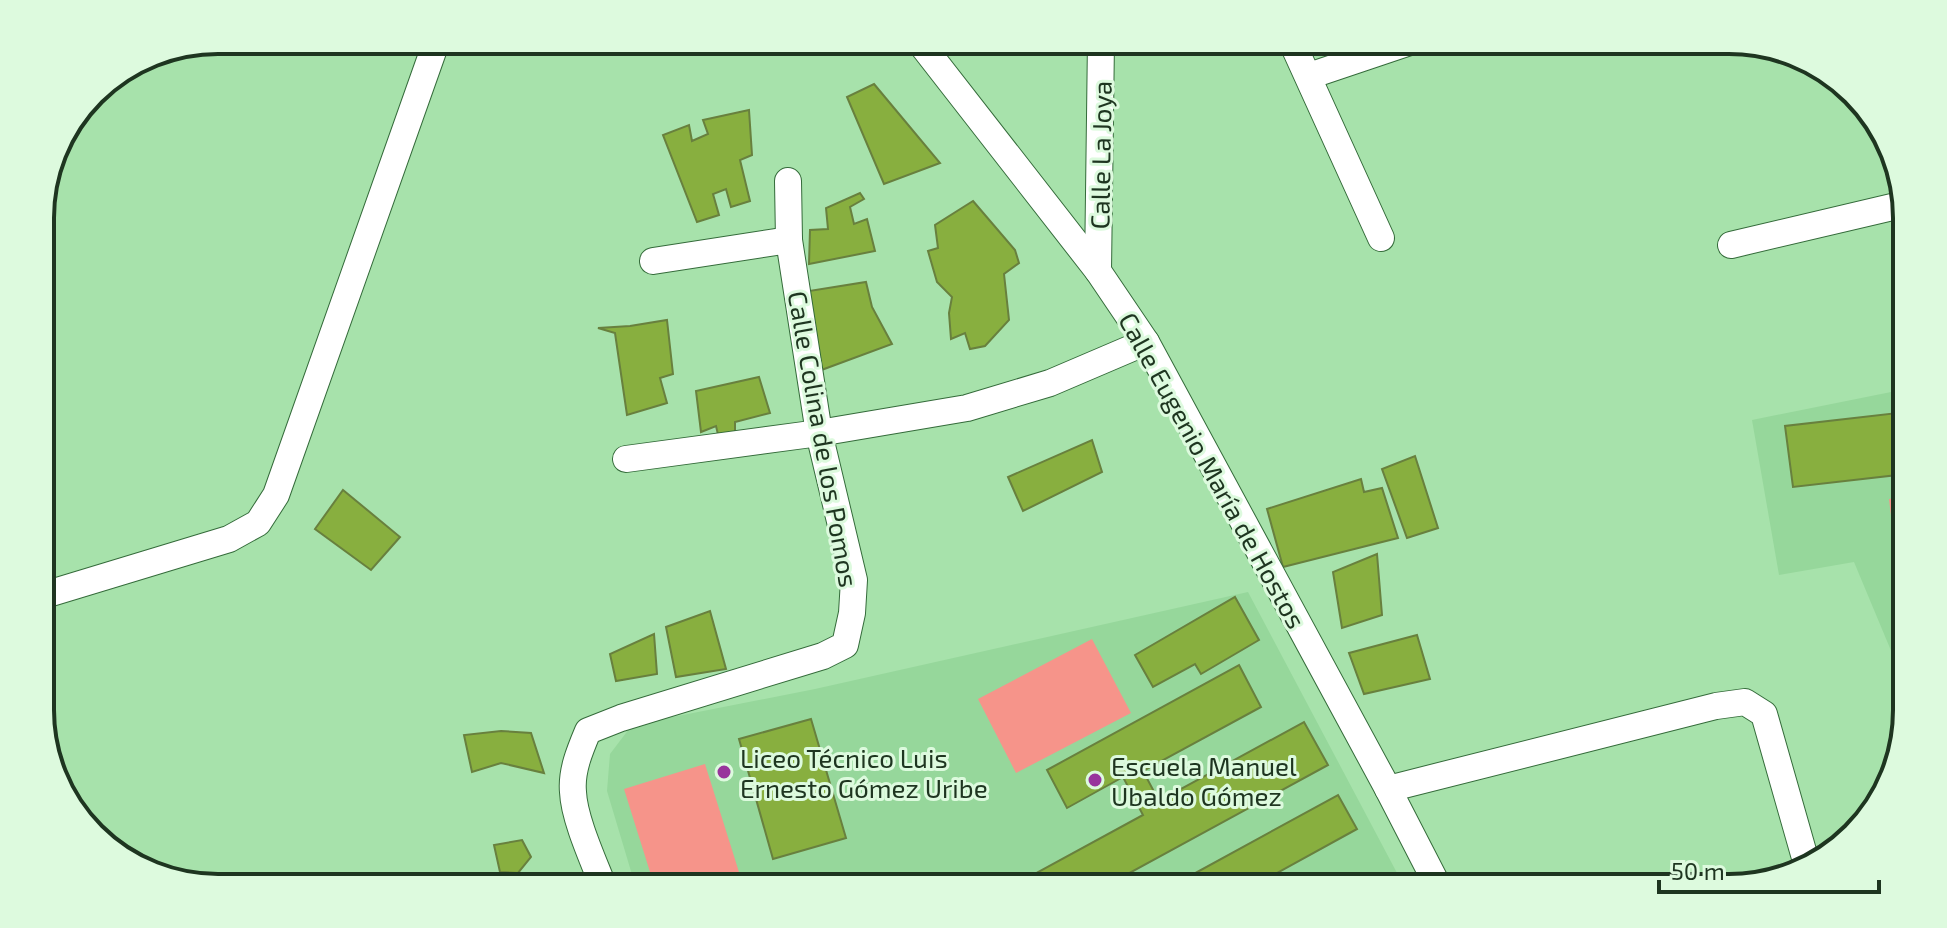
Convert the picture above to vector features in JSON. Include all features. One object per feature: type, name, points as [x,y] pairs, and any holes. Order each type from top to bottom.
[{"type":"street","points":[[54,592],[229,539],[258,523],[276,495],[432,54]]},
{"type":"street","name":"Calle Eugenio María de Hostos","points":[[929,54],[1098,271],[1146,342],[1432,874]]},
{"type":"street","name":"Calle La Joya","points":[[1098,271],[1101,54]]},
{"type":"street","points":[[1298,54],[1381,238]]},
{"type":"street","points":[[1309,76],[1374,54]]},
{"type":"street","name":"Calle Colina de los Pomos","points":[[599,874],[572,792],[577,758],[588,731],[823,656],[845,645],[852,613],[854,580],[819,433],[789,240],[788,181]]},
{"type":"street","points":[[1731,245],[1892,207]]},
{"type":"street","points":[[653,261],[789,240]]},
{"type":"street","points":[[626,459],[819,433],[967,408],[1050,383],[1146,342]]},
{"type":"street","points":[[1388,789],[1716,706],[1745,702],[1764,714],[1804,856]]},
{"type":"shaded area","points":[[1893,392],[1893,655],[1854,562],[1779,575],[1752,420]]},
{"type":"shaded area","points":[[1889,499],[1893,499],[1893,532]]},
{"type":"shaded area","name":"Escuela Manuel Ubaldo Gómez","points":[[1248,592],[1398,874],[632,874],[607,791],[610,754],[632,725],[815,689]]},
{"type":"shaded area","points":[[1092,639],[1131,713],[1016,773],[978,699]]},
{"type":"shaded area","points":[[705,764],[740,874],[651,874],[624,789]]},
{"type":"building","points":[[874,84],[940,163],[884,184],[847,97]]},
{"type":"building","points":[[749,110],[752,155],[740,160],[750,201],[731,207],[726,189],[713,194],[719,215],[697,222],[663,135],[689,125],[692,141],[708,134],[703,120]]},
{"type":"building","points":[[860,193],[864,199],[850,207],[854,224],[867,219],[875,251],[809,264],[810,230],[828,229],[826,208]]},
{"type":"building","points":[[973,201],[1015,250],[1019,263],[1004,274],[1009,320],[985,346],[970,349],[965,333],[951,339],[949,313],[952,297],[937,282],[928,251],[938,248],[935,225]]},
{"type":"building","points":[[866,282],[872,307],[892,344],[816,372],[809,291]]},
{"type":"building","points":[[667,320],[673,374],[660,378],[667,403],[627,415],[615,333],[598,328]]},
{"type":"building","points":[[759,377],[770,413],[735,422],[735,441],[720,443],[716,426],[701,432],[696,391]]},
{"type":"building","points":[[1893,414],[1893,475],[1793,487],[1785,426]]},
{"type":"building","points":[[1092,440],[1102,472],[1023,511],[1008,477]]},
{"type":"building","points":[[1415,456],[1438,528],[1407,538],[1382,469]]},
{"type":"building","points":[[1361,479],[1364,492],[1382,488],[1398,538],[1283,567],[1267,509]]},
{"type":"building","points":[[343,490],[400,537],[371,570],[315,529]]},
{"type":"building","points":[[1377,554],[1382,615],[1342,628],[1333,572]]},
{"type":"building","points":[[1235,597],[1259,640],[1201,674],[1195,664],[1153,687],[1135,655]]},
{"type":"building","points":[[710,611],[726,669],[676,677],[666,627]]},
{"type":"building","points":[[654,634],[657,674],[616,681],[610,654]]},
{"type":"building","points":[[1417,635],[1430,679],[1364,694],[1349,653]]},
{"type":"building","points":[[1239,665],[1261,707],[1143,771],[1159,801],[1304,722],[1328,765],[1128,874],[1035,874],[1143,815],[1123,777],[1067,808],[1047,770]]},
{"type":"building","points":[[811,719],[846,838],[773,859],[739,739]]},
{"type":"building","points":[[501,731],[531,733],[544,773],[501,763],[472,772],[464,735]]},
{"type":"building","points":[[1338,795],[1357,829],[1275,874],[1194,874]]},
{"type":"building","points":[[522,840],[531,857],[518,873],[500,872],[494,845]]},
{"type":"place","name":"Liceo Técnico Luis Ernesto Gómez Uribe","points":[[724,772]]},
{"type":"place","name":"Escuela Manuel Ubaldo Gómez","points":[[1095,780]]}]
